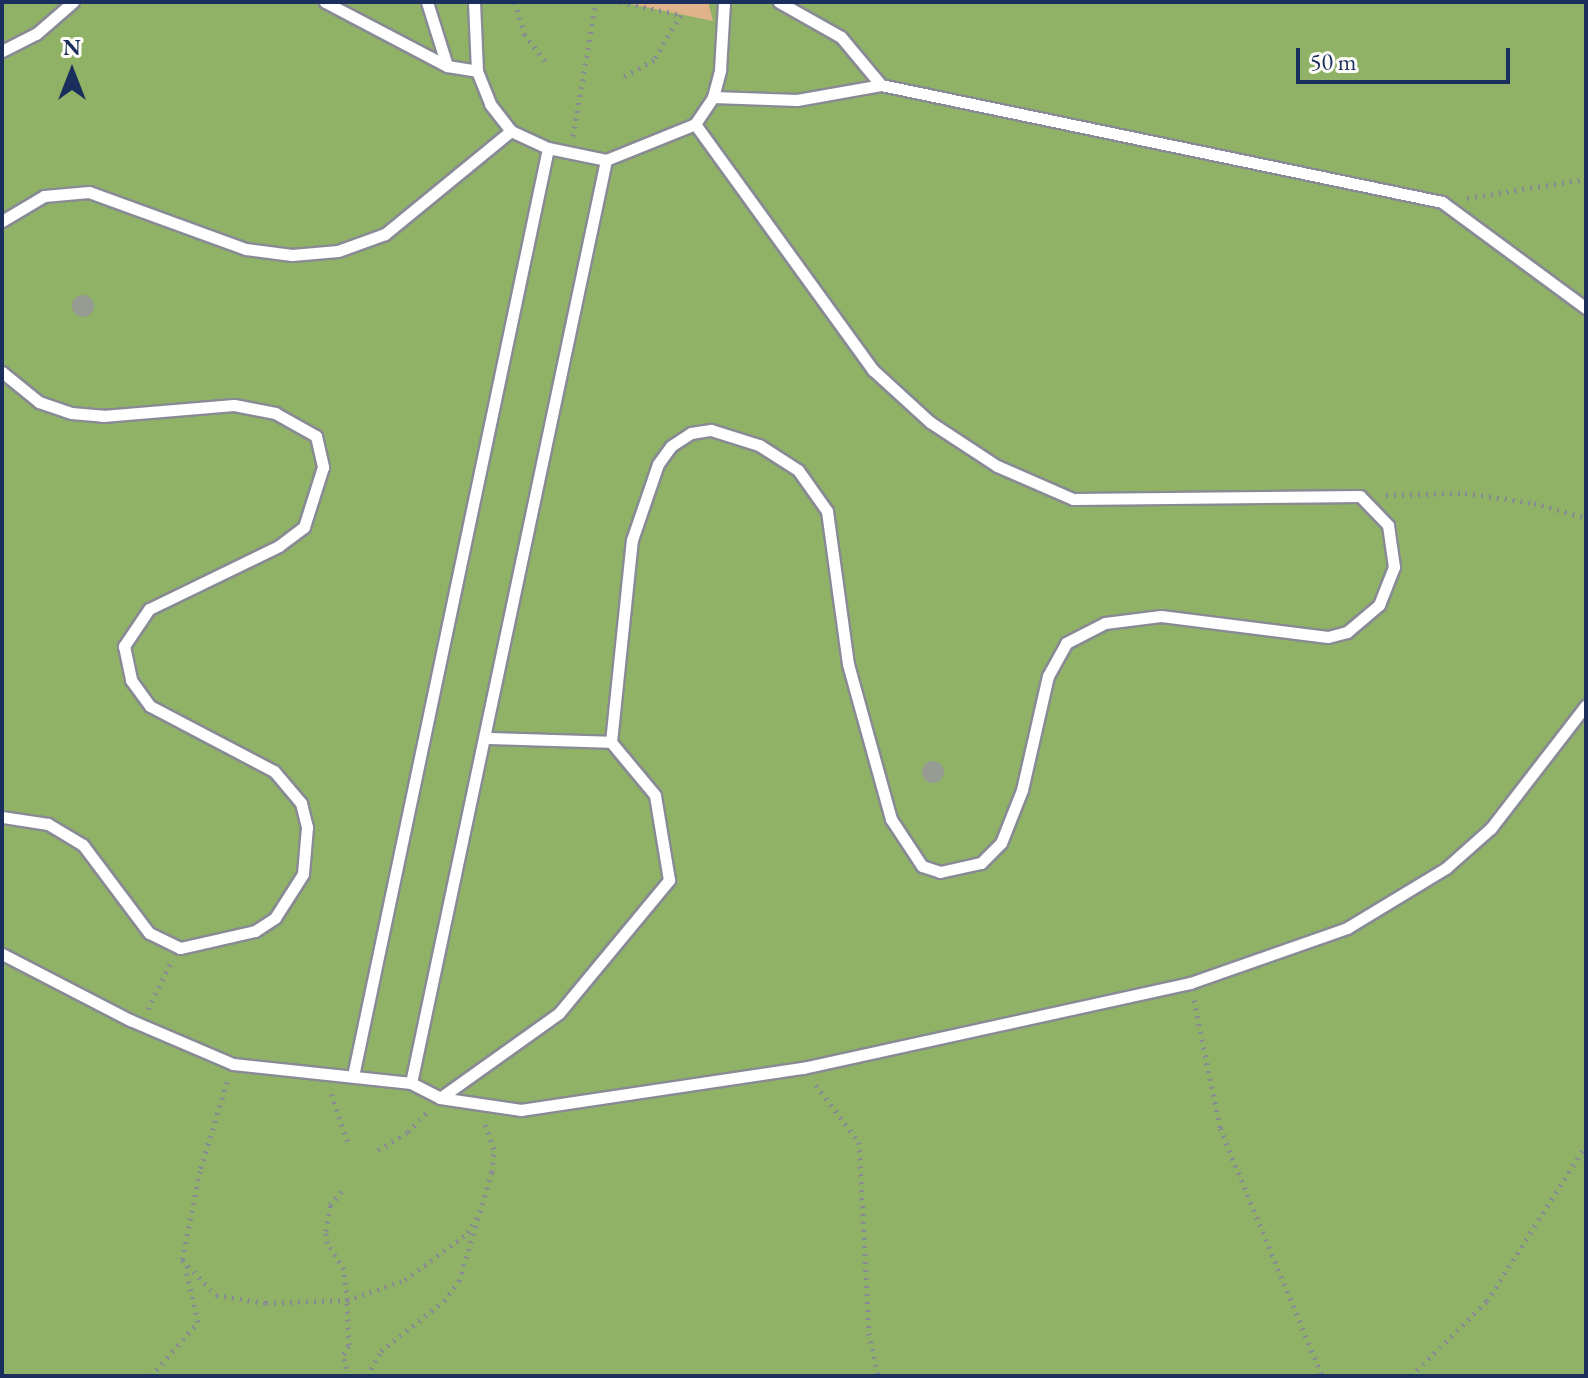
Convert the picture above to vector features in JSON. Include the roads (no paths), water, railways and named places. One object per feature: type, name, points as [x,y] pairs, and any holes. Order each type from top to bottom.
[{"type":"lane","points":[[2,51],[36,34],[73,2]]},
{"type":"lane","points":[[325,2],[447,66],[477,71]]},
{"type":"lane","points":[[427,2],[447,66]]},
{"type":"lane","points":[[474,2],[477,71],[490,104],[511,131],[548,148],[606,160],[695,124],[713,97],[726,29],[724,2]]},
{"type":"lane","points":[[779,2],[841,37],[881,85]]},
{"type":"lane","points":[[713,97],[797,100],[881,85],[1442,202],[1586,308]]},
{"type":"lane","points":[[440,1098],[559,1013],[669,880],[655,795],[611,742],[632,540],[658,464],[671,446],[691,433],[736,435],[771,451],[798,470],[827,511],[848,664],[891,819],[922,866],[940,872],[981,863],[1001,843],[1022,790],[1048,676],[1066,643],[1105,623],[1137,617],[1185,617],[1328,637],[1363,622],[1387,590],[1395,546],[1379,509],[1360,496],[1073,499],[997,466],[930,422],[873,370],[695,124]]},
{"type":"lane","points":[[2,221],[44,196],[89,192],[246,249],[292,255],[338,251],[385,234],[511,131]]},
{"type":"lane","points":[[353,1076],[548,148]]},
{"type":"lane","points":[[411,1083],[487,738],[606,160]]},
{"type":"lane","points":[[2,372],[39,402],[71,413],[103,416],[234,405],[275,413],[316,436],[323,467],[304,527],[279,546],[149,609],[124,646],[131,680],[150,706],[274,771],[301,803],[307,827],[303,874],[275,918],[255,931],[180,948],[149,933],[83,845],[48,824],[2,817]]},
{"type":"lane","points":[[2,954],[142,1025],[233,1064],[326,1078],[353,1076],[411,1083],[440,1098],[521,1110],[803,1068],[1190,983],[1347,928],[1446,868],[1491,828],[1586,705]]},
{"type":"lane","points":[[487,738],[611,742]]}]
